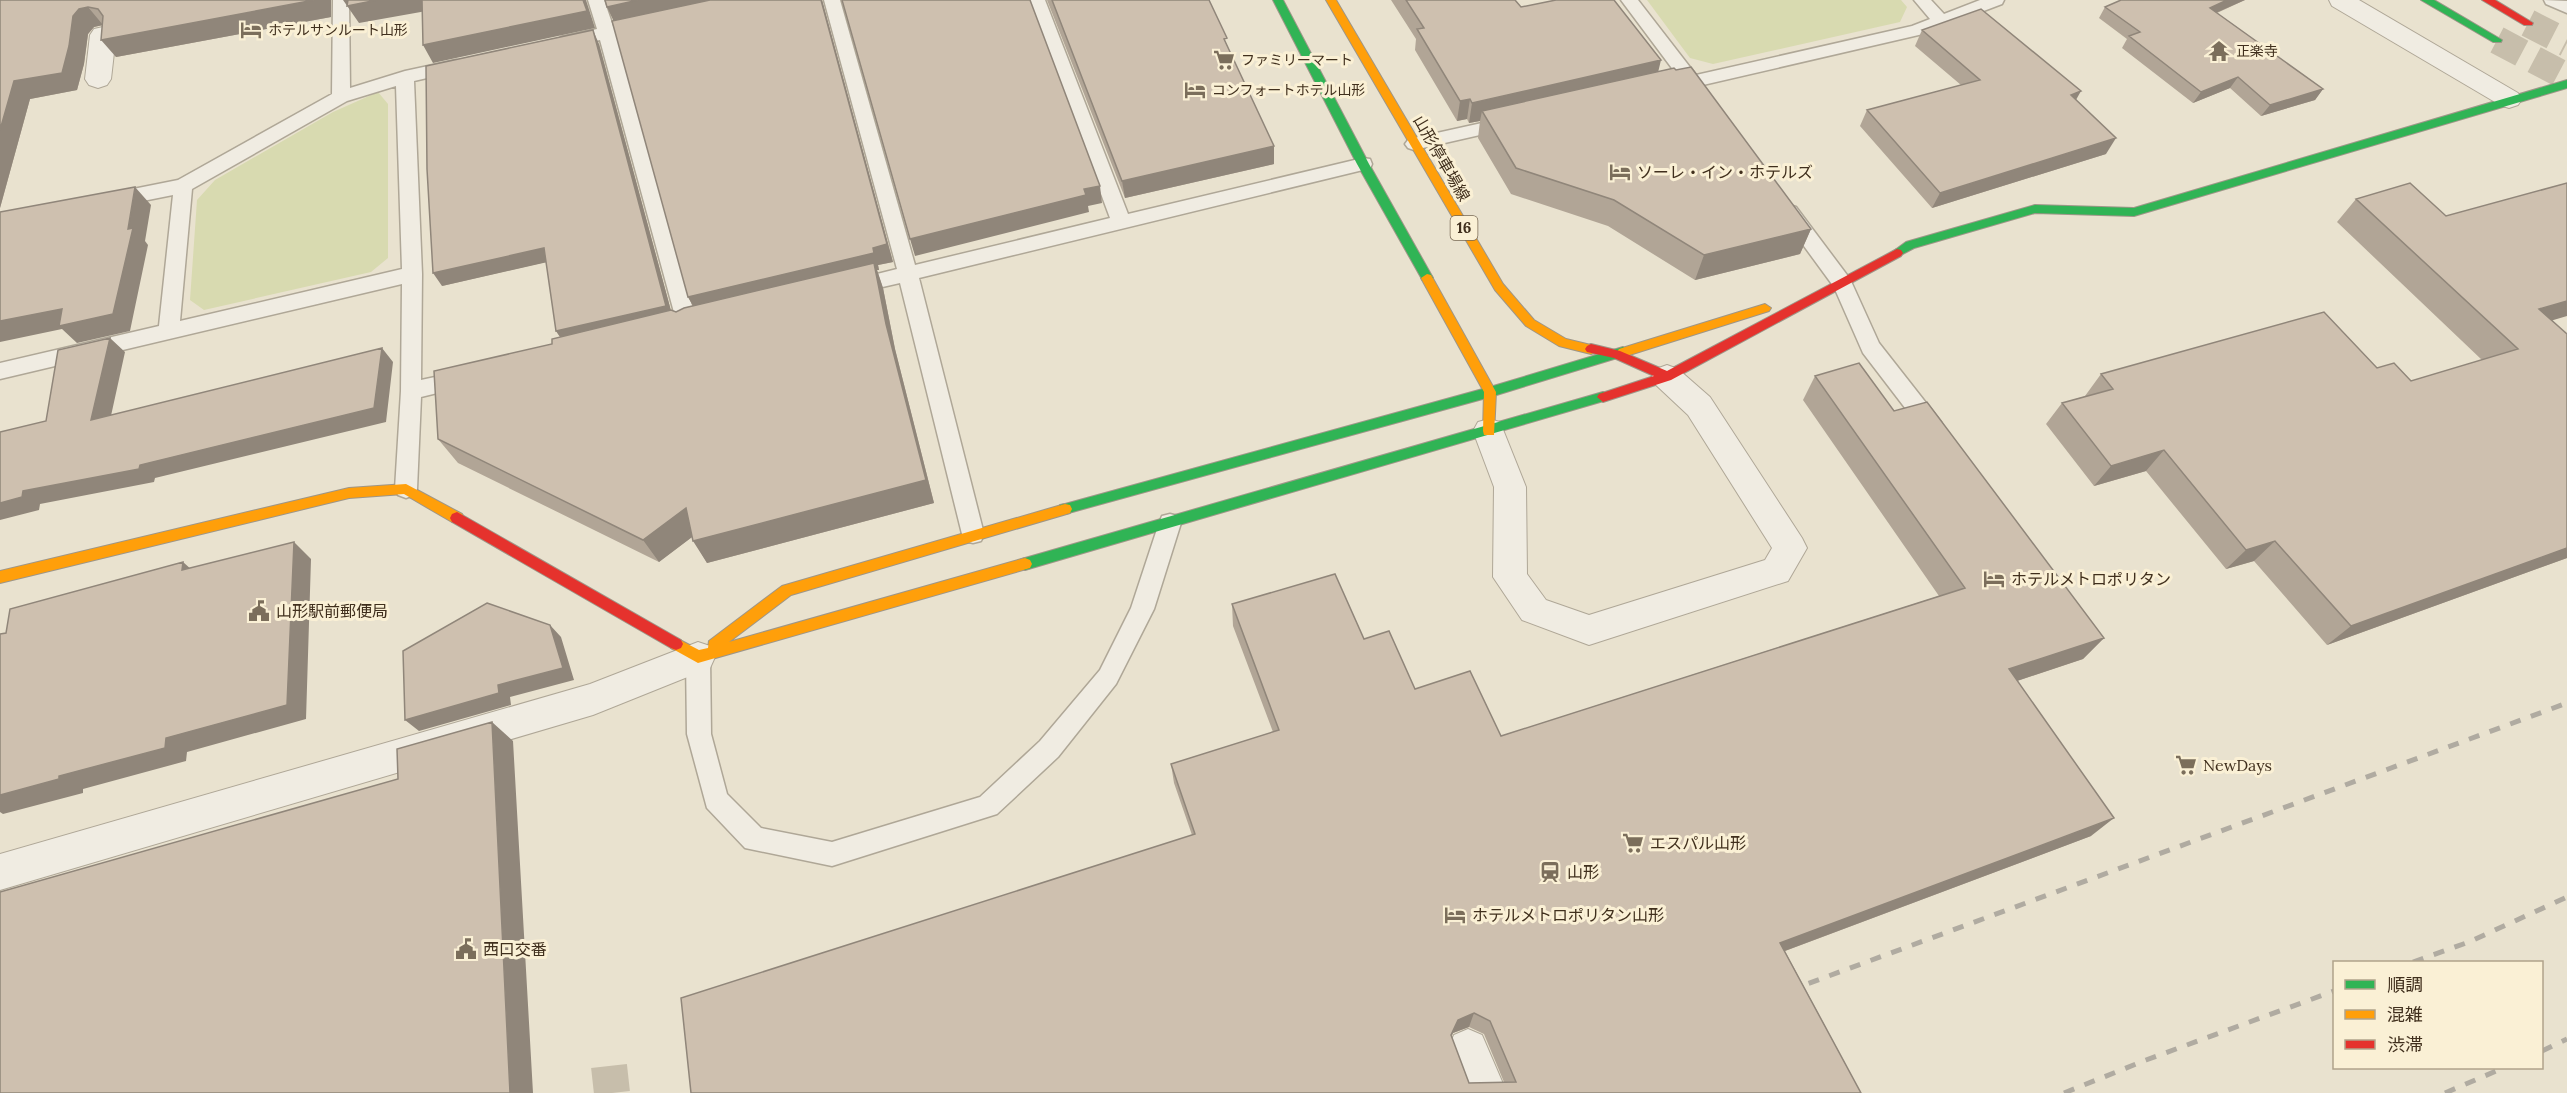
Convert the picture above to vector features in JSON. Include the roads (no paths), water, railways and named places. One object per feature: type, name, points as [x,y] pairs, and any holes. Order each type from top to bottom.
[{"type":"street","points":[[1278,0],[1364,164],[1490,392],[1489,431],[1510,487],[1510,577],[1534,610],[1589,630],[1776,571],[1790,548],[1699,406],[1667,377]]},
{"type":"street","name":"山形停車場線","points":[[1331,0],[1499,287],[1530,323],[1563,343],[1616,354],[1667,377]]},
{"type":"street","points":[[2341,0],[2509,99]]},
{"type":"street","points":[[2426,0],[2497,40]]},
{"type":"street","points":[[2487,0],[2528,23]]},
{"type":"street","points":[[98,80],[103,35]]},
{"type":"street","points":[[0,872],[593,699],[698,657],[1170,524],[1667,377],[1843,284],[1910,245],[2034,209],[2134,212],[2509,99],[2567,84]]},
{"type":"street","points":[[698,657],[787,590],[973,534],[1490,392],[1843,284]]},
{"type":"street","points":[[0,577],[349,493],[406,489],[698,657]]},
{"type":"street","points":[[1468,1049],[1486,1093]]},
{"type":"lane","points":[[340,0],[341,97]]},
{"type":"lane","points":[[596,0],[607,32],[688,327]]},
{"type":"lane","points":[[832,0],[908,273],[973,534]]},
{"type":"lane","points":[[1037,0],[1120,221]]},
{"type":"lane","points":[[1629,0],[1712,110]]},
{"type":"lane","points":[[1922,0],[1941,21]]},
{"type":"lane","points":[[1657,90],[1917,30],[1996,0]]},
{"type":"lane","points":[[2552,0],[2567,8]]},
{"type":"lane","points":[[551,45],[664,21]]},
{"type":"lane","points":[[92,204],[183,186],[341,97],[405,77],[472,62]]},
{"type":"lane","points":[[405,77],[412,274],[411,392],[406,489]]},
{"type":"lane","points":[[1414,144],[1530,118]]},
{"type":"lane","points":[[838,290],[1364,164]]},
{"type":"lane","points":[[169,331],[183,186]]},
{"type":"lane","points":[[1781,201],[1843,284],[1870,347],[1949,448]]},
{"type":"lane","points":[[0,371],[412,274]]},
{"type":"lane","points":[[665,332],[711,321]]},
{"type":"lane","points":[[411,392],[481,375]]},
{"type":"lane","points":[[698,657],[699,734],[716,800],[754,839],[832,854],[988,806],[1049,749],[1108,676],[1142,609],[1170,524]]},
{"type":"tunnel","points":[[2528,23],[2567,43]]},
{"type":"tunnel","points":[[2497,40],[2567,77]]},
{"type":"tunnel","points":[[609,1066],[612,1093]]},
{"type":"railway","points":[[1788,991],[2567,703]]},
{"type":"railway","points":[[2416,961],[2469,942],[2567,897]]},
{"type":"railway","points":[[2064,1093],[2146,1060],[2333,991]]},
{"type":"railway","points":[[2543,1051],[2567,1039]]},
{"type":"railway","points":[[2445,1093],[2501,1069]]},
{"type":"place","name":"ホテルサンルート山形","points":[[251,30]]},
{"type":"place","name":"正楽寺","points":[[2219,51]]},
{"type":"place","name":"ファミリーマート","points":[[1224,60]]},
{"type":"place","name":"コンフォートホテル山形","points":[[1195,90]]},
{"type":"place","name":"ソーレ・イン・ホテルズ","points":[[1620,172]]},
{"type":"place","name":"ホテルメトロポリタン","points":[[1994,579]]},
{"type":"place","name":"山形駅前郵便局","points":[[259,611]]},
{"type":"place","name":"NewDays","points":[[2186,765]]},
{"type":"place","name":"エスパル山形","points":[[1633,843]]},
{"type":"place","name":"山形","points":[[1550,872]]},
{"type":"place","name":"ホテルメトロポリタン山形","points":[[1455,915]]},
{"type":"place","name":"西口交番","points":[[466,949]]}]
